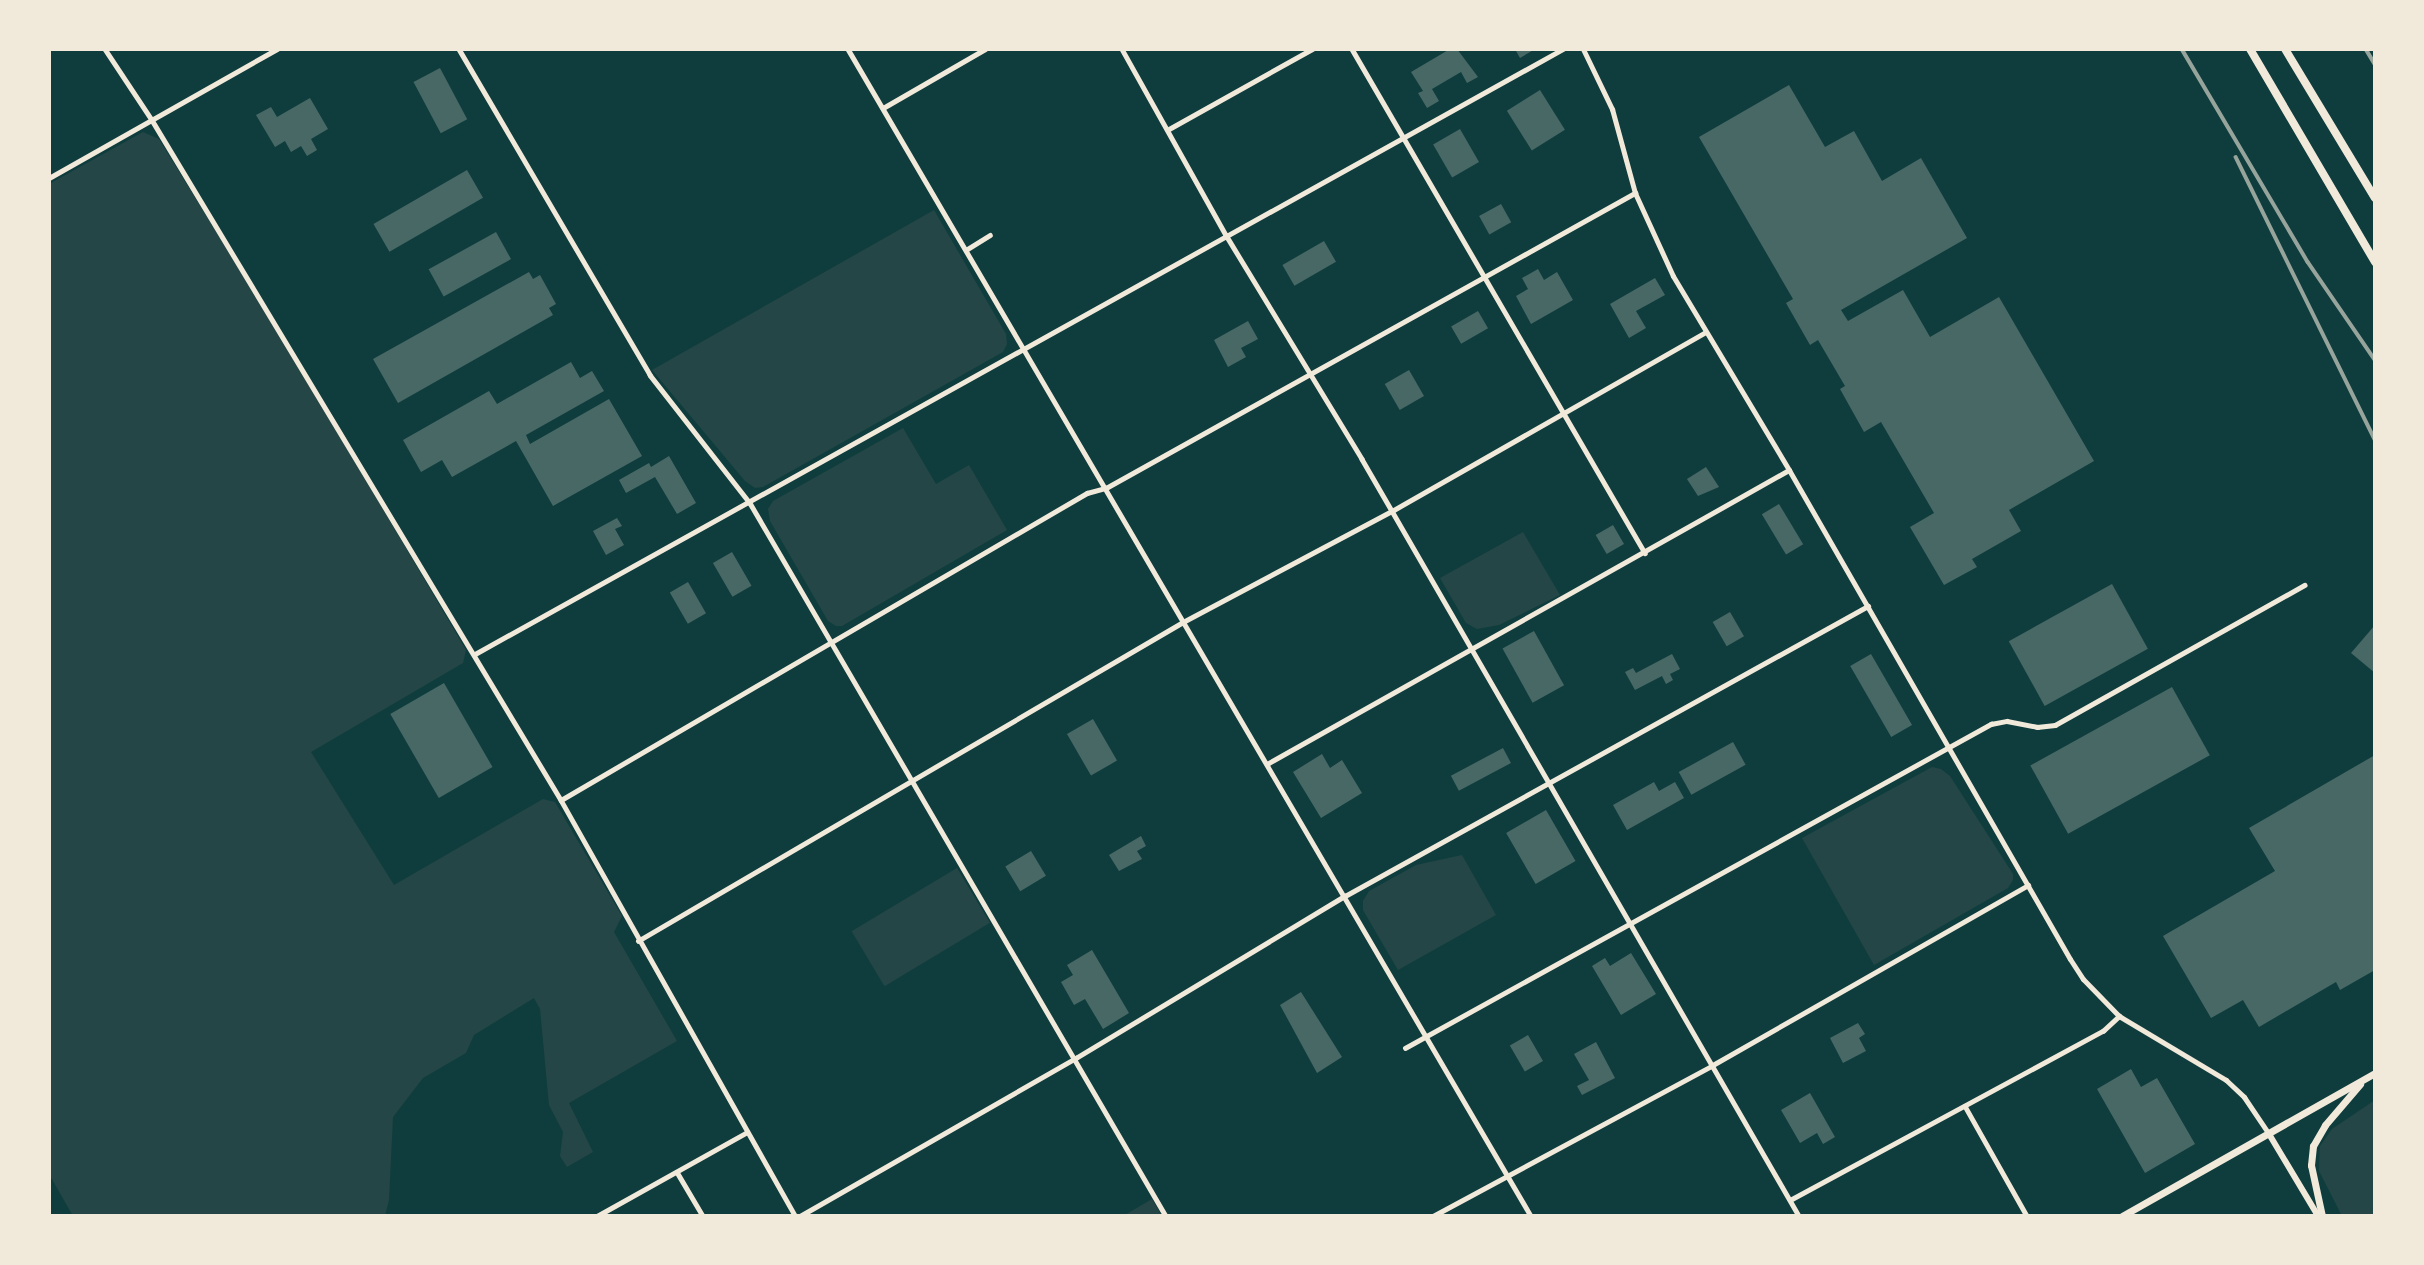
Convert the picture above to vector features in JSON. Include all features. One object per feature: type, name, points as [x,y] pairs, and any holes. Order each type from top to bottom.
[{"type":"highway","points":[[2250,49],[2375,262]]},
{"type":"highway","points":[[2285,49],[2375,198]]},
{"type":"main road","points":[[2122,1216],[2375,1073]]},
{"type":"main road","points":[[2320,1216],[2311,1165],[2313,1145],[2334,1112],[2365,1079]]},
{"type":"main road","points":[[2269,1134],[2320,1216]]},
{"type":"street","points":[[106,49],[152,120],[475,654],[797,1216],[1076,1058],[1345,896],[1868,607]]},
{"type":"street","points":[[49,178],[277,49]]},
{"type":"street","points":[[459,49],[650,375],[750,503],[1166,1216]]},
{"type":"street","points":[[848,49],[1531,1216]]},
{"type":"street","points":[[883,108],[985,49]]},
{"type":"street","points":[[1122,49],[1226,234],[1392,511],[1547,784],[1799,1216]]},
{"type":"street","points":[[1169,130],[1312,49]]},
{"type":"street","points":[[1352,49],[1645,553]]},
{"type":"street","points":[[475,654],[1024,352],[1226,234],[1404,139],[1563,49]]},
{"type":"street","points":[[1583,49],[1612,108],[1635,193],[1673,276],[1789,470],[2083,979],[2119,1016],[2226,1080],[2244,1097],[2269,1134]]},
{"type":"street","points":[[561,800],[1087,493],[1106,488],[1635,193]]},
{"type":"street","points":[[966,250],[990,235]]},
{"type":"street","points":[[638,941],[1183,622],[1392,511],[1706,332]]},
{"type":"street","points":[[1267,764],[1789,470]]},
{"type":"street","points":[[1405,1048],[1950,747],[1999,722],[2037,727],[2054,725],[2304,585]]},
{"type":"street","points":[[1433,1216],[1711,1066],[2028,885]]},
{"type":"street","points":[[1790,1200],[2103,1031],[2119,1016]]},
{"type":"street","points":[[1965,1106],[2027,1216]]},
{"type":"street","points":[[597,1216],[747,1132]]},
{"type":"street","points":[[677,1172],[702,1216]]},
{"type":"shaded area","points":[[143,132],[159,139],[292,355],[466,650],[463,663],[311,752],[394,885],[543,799],[555,802],[622,916],[614,932],[677,1041],[569,1103],[593,1152],[567,1167],[560,1156],[563,1132],[549,1105],[540,1009],[534,998],[474,1035],[466,1053],[423,1078],[393,1117],[389,1200],[385,1216],[73,1216],[49,1174],[49,184]]},
{"type":"shaded area","points":[[934,210],[1006,334],[1007,344],[1003,352],[763,487],[755,488],[745,481],[652,370]]},
{"type":"shaded area","points":[[903,428],[936,484],[969,465],[1007,530],[842,626],[836,626],[828,621],[770,521],[768,509],[773,501]]},
{"type":"shaded area","points":[[1523,532],[1560,595],[1499,625],[1477,629],[1466,623],[1440,578]]},
{"type":"shaded area","points":[[1932,767],[1941,769],[1950,776],[2013,874],[2013,880],[2008,888],[1874,965],[1802,838]]},
{"type":"shaded area","points":[[1462,855],[1496,915],[1398,970],[1363,910],[1363,901],[1369,891],[1416,865]]},
{"type":"shaded area","points":[[957,868],[990,923],[885,986],[852,931]]},
{"type":"shaded area","points":[[2375,1100],[2375,1216],[2342,1216],[2319,1171],[2320,1146],[2332,1129]]},
{"type":"shaded area","points":[[1152,1199],[1162,1216],[1123,1216]]},
{"type":"building","points":[[1450,49],[1457,49],[1478,77],[1467,83],[1461,72],[1432,89],[1439,101],[1427,108],[1418,93],[1423,91],[1411,72]]},
{"type":"building","points":[[1515,49],[1535,49],[1520,58]]},
{"type":"building","points":[[440,68],[467,119],[441,133],[414,82]]},
{"type":"building","points":[[1789,85],[1825,147],[1854,131],[1882,181],[1921,158],[1967,238],[1841,310],[1848,321],[1903,290],[1930,337],[1999,297],[2094,461],[2009,510],[2021,531],[1972,559],[1977,567],[1944,585],[1910,527],[1934,513],[1881,422],[1864,432],[1840,389],[1845,386],[1818,340],[1810,345],[1786,303],[1793,299],[1699,137]]},
{"type":"building","points":[[1540,90],[1565,130],[1532,151],[1507,111]]},
{"type":"building","points":[[310,98],[328,129],[311,139],[317,150],[307,156],[301,146],[291,152],[285,141],[275,147],[256,115],[271,107],[277,117]]},
{"type":"building","points":[[1460,129],[1479,162],[1452,177],[1433,144]]},
{"type":"building","points":[[467,170],[483,198],[389,252],[373,224]]},
{"type":"building","points":[[1501,204],[1511,222],[1489,234],[1479,216]]},
{"type":"building","points":[[496,232],[511,259],[444,296],[429,269]]},
{"type":"building","points":[[1324,241],[1336,262],[1294,286],[1282,265]]},
{"type":"building","points":[[1538,269],[1544,280],[1557,272],[1573,300],[1531,324],[1516,296],[1528,289],[1522,278]]},
{"type":"building","points":[[529,272],[533,279],[540,275],[556,304],[549,308],[553,315],[398,403],[373,359]]},
{"type":"building","points":[[1655,278],[1665,295],[1636,311],[1646,328],[1629,338],[1610,304]]},
{"type":"building","points":[[1478,311],[1488,328],[1461,344],[1451,326]]},
{"type":"building","points":[[1248,321],[1258,339],[1241,348],[1246,357],[1228,367],[1214,340]]},
{"type":"building","points":[[571,362],[580,378],[592,371],[604,391],[526,435],[530,444],[609,399],[642,456],[553,506],[516,441],[452,477],[442,460],[421,472],[403,440],[489,391],[497,404]]},
{"type":"building","points":[[1409,370],[1424,396],[1400,410],[1385,384]]},
{"type":"building","points":[[669,456],[696,503],[677,514],[655,477],[626,493],[619,480],[649,463],[651,467]]},
{"type":"building","points":[[1706,467],[1719,487],[1698,496],[1687,479]]},
{"type":"building","points":[[1779,504],[1803,544],[1786,555],[1762,514]]},
{"type":"building","points":[[617,518],[622,526],[615,529],[624,545],[606,555],[593,531]]},
{"type":"building","points":[[1613,525],[1624,544],[1607,554],[1596,535]]},
{"type":"building","points":[[732,552],[752,586],[732,597],[713,563]]},
{"type":"building","points":[[688,582],[706,613],[688,624],[670,592]]},
{"type":"building","points":[[2112,584],[2148,649],[2045,706],[2009,641]]},
{"type":"building","points":[[1730,612],[1744,636],[1727,646],[1713,622]]},
{"type":"building","points":[[2375,625],[2375,673],[2351,653]]},
{"type":"building","points":[[1534,631],[1564,685],[1533,703],[1503,648]]},
{"type":"building","points":[[1672,654],[1680,669],[1670,674],[1673,680],[1666,684],[1662,676],[1635,690],[1625,672],[1633,668],[1636,673]]},
{"type":"building","points":[[1871,654],[1912,725],[1891,737],[1850,666]]},
{"type":"building","points":[[444,683],[493,767],[439,798],[390,714]]},
{"type":"building","points":[[2172,687],[2210,755],[2068,834],[2030,766]]},
{"type":"building","points":[[1093,719],[1117,761],[1091,776],[1067,734]]},
{"type":"building","points":[[1733,742],[1746,765],[1691,795],[1679,772]]},
{"type":"building","points":[[1503,748],[1511,763],[1459,791],[1451,776]]},
{"type":"building","points":[[1322,754],[1330,768],[1342,760],[1362,793],[1321,818],[1293,772]]},
{"type":"building","points":[[2375,755],[2375,970],[2340,990],[2336,982],[2259,1027],[2243,1000],[2211,1018],[2163,936],[2275,871],[2249,828]]},
{"type":"building","points":[[1654,782],[1659,791],[1675,782],[1684,798],[1627,830],[1613,805]]},
{"type":"building","points":[[1546,810],[1576,861],[1536,884],[1506,833]]},
{"type":"building","points":[[1141,836],[1146,846],[1137,851],[1142,859],[1119,871],[1109,855]]},
{"type":"building","points":[[1031,851],[1046,876],[1020,891],[1005,866]]},
{"type":"building","points":[[1092,950],[1129,1013],[1103,1029],[1085,999],[1074,1005],[1061,982],[1073,975],[1067,965]]},
{"type":"building","points":[[1631,953],[1656,994],[1621,1015],[1592,966],[1605,958],[1610,966]]},
{"type":"building","points":[[1301,992],[1342,1057],[1317,1073],[1280,1005]]},
{"type":"building","points":[[1858,1023],[1865,1034],[1859,1038],[1866,1051],[1843,1063],[1830,1038]]},
{"type":"building","points":[[1528,1035],[1543,1061],[1525,1071],[1510,1046]]},
{"type":"building","points":[[1596,1042],[1615,1078],[1582,1095],[1577,1086],[1589,1080],[1574,1054]]},
{"type":"building","points":[[2131,1069],[2141,1087],[2157,1078],[2195,1144],[2145,1173],[2097,1089]]},
{"type":"building","points":[[1810,1093],[1835,1137],[1823,1144],[1817,1133],[1800,1143],[1781,1110]]},
{"type":"railway","points":[[2182,49],[2308,262],[2375,360]]},
{"type":"railway","points":[[2366,49],[2375,64]]},
{"type":"railway","points":[[2236,157],[2375,440]]}]
